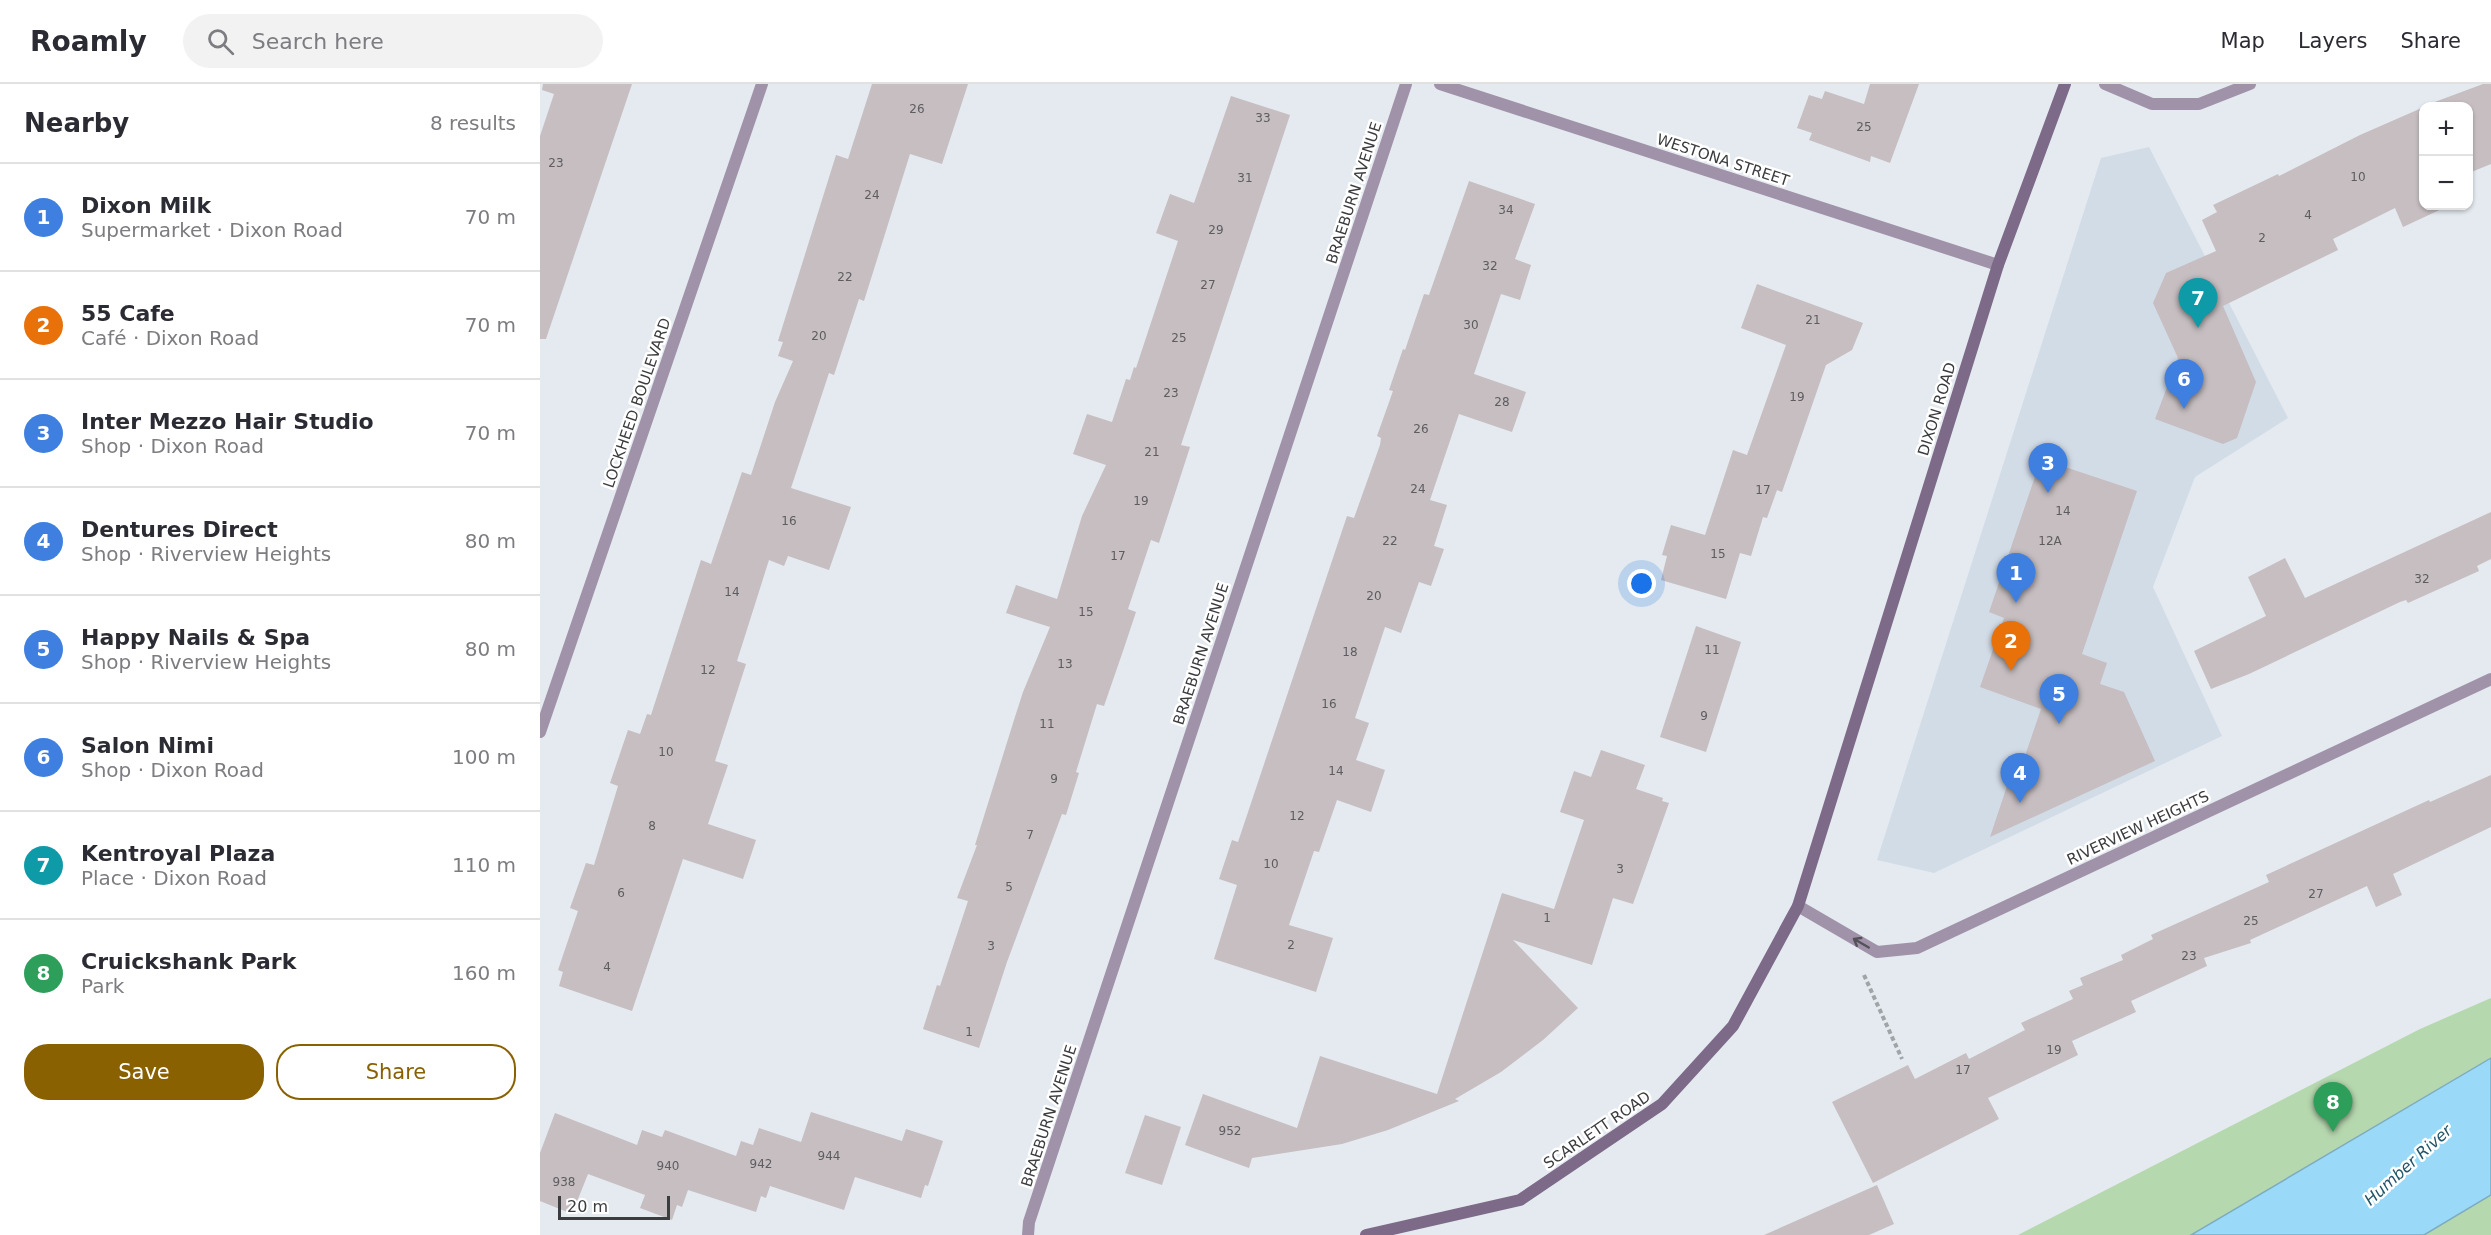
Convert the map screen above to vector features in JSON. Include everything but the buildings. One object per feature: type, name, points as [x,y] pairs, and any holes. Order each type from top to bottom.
[{"type":"main road","name":"DIXON ROAD","points":[[1848,747],[1998,266],[2065,84]]},
{"type":"main road","name":"SCARLETT ROAD","points":[[1366,1235],[1520,1200],[1662,1104],[1733,1026],[1798,906],[1848,747]]},
{"type":"street","name":"LOCKHEED BOULEVARD","points":[[540,732],[762,84]]},
{"type":"street","name":"BRAEBURN AVENUE","points":[[1028,1235],[1029,1222],[1406,84]]},
{"type":"street","name":"WESTONA STREET","points":[[1440,84],[1998,266]]},
{"type":"street","points":[[2105,84],[2152,104],[2199,104],[2250,84]]},
{"type":"street","name":"RIVERVIEW HEIGHTS","points":[[1798,906],[1877,952],[1917,948],[2491,679]]},
{"type":"path","points":[[1860,966],[1902,1059]]},
{"type":"shaded area","points":[[2149,147],[2288,418],[2195,477],[2153,587],[2222,736],[1934,873],[1877,860],[2101,158]]},
{"type":"green space","points":[[2491,998],[2491,1235],[2018,1235],[2420,1029]]},
{"type":"water","name":"Humber River","points":[[2491,1058],[2491,1195],[2424,1235],[2191,1235]]},
{"type":"place","name":"Kentroyal Plaza","points":[[2198,328]]},
{"type":"place","name":"Salon Nimi","points":[[2184,409]]},
{"type":"place","name":"Inter Mezzo Hair Studio","points":[[2048,493]]},
{"type":"place","name":"Dixon Milk","points":[[2016,603]]},
{"type":"place","name":"55 Cafe","points":[[2011,671]]},
{"type":"place","name":"Happy Nails & Spa","points":[[2059,724]]},
{"type":"place","name":"Dentures Direct","points":[[2020,803]]},
{"type":"place","name":"Cruickshank Park","points":[[2333,1132]]}]
